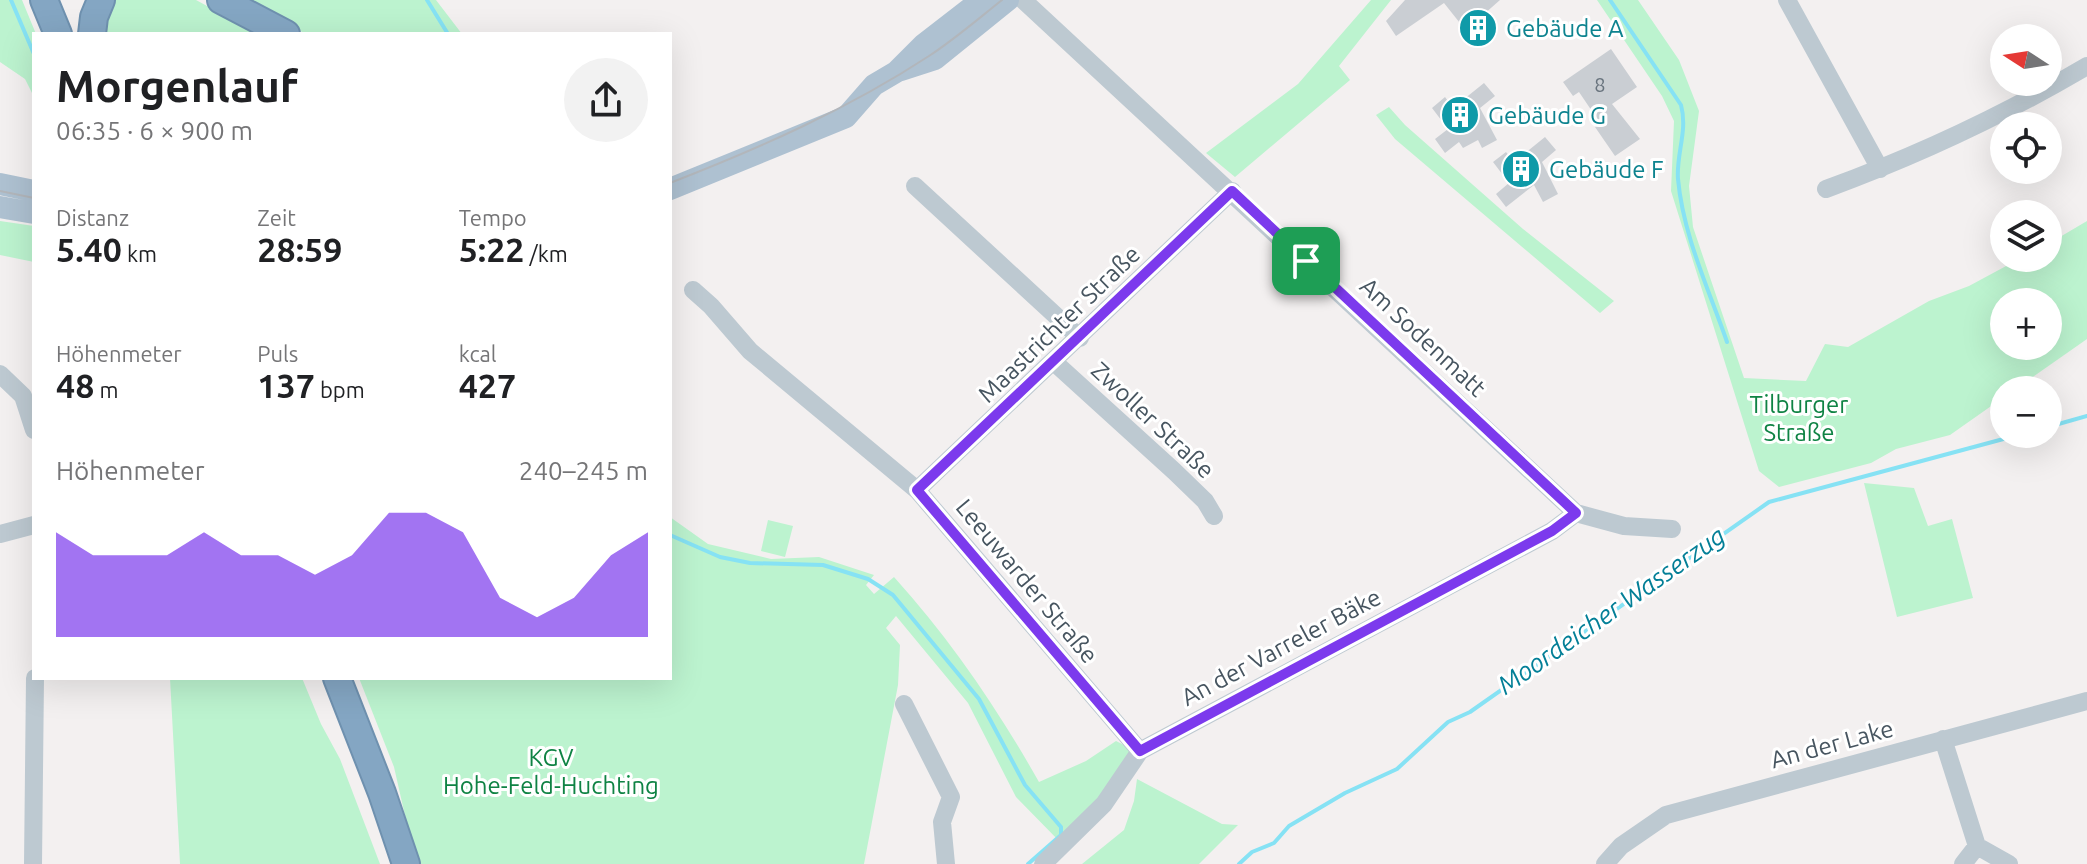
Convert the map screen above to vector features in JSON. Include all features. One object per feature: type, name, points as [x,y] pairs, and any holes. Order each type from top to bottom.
[{"type":"highway","points":[[44,0],[57,32]]},
{"type":"highway","points":[[61,0],[74,32]]},
{"type":"highway","points":[[92,32],[101,0]]},
{"type":"highway","points":[[221,0],[282,32]]},
{"type":"highway","points":[[322,680],[390,864]]},
{"type":"highway","points":[[338,680],[406,864]]},
{"type":"main road","points":[[896,72],[923,45],[981,0]]},
{"type":"main road","points":[[672,188],[842,119],[874,85],[896,72],[935,59],[1008,0]]},
{"type":"main road","points":[[0,184],[32,191]]},
{"type":"main road","points":[[0,207],[32,213]]},
{"type":"street","name":"Am Sodenmatt","points":[[1023,0],[1576,513],[1624,526],[1672,529]]},
{"type":"street","points":[[1787,0],[1880,169]]},
{"type":"street","points":[[1826,189],[1880,169],[2015,107],[2087,66]]},
{"type":"street","points":[[915,186],[1080,338]]},
{"type":"street","name":"Maastrichter Straße","points":[[917,490],[1232,191]]},
{"type":"street","name":"Leeuwarder Straße","points":[[693,290],[750,351],[917,490],[1140,751]]},
{"type":"street","name":"Zwoller Straße","points":[[1054,362],[1195,491],[1214,516]]},
{"type":"street","points":[[0,374],[23,396],[32,424]]},
{"type":"street","name":"An der Varreler Bäke","points":[[1043,864],[1104,804],[1140,751],[1552,531],[1576,513]]},
{"type":"street","points":[[0,534],[32,526]]},
{"type":"street","points":[[33,864],[35,680]]},
{"type":"street","name":"An der Lake","points":[[1605,864],[1621,846],[1666,815],[2087,701]]},
{"type":"street","points":[[904,704],[951,797],[942,822],[946,864]]},
{"type":"street","points":[[1943,739],[1977,846],[2009,864]]},
{"type":"street","points":[[1963,864],[1977,846]]},
{"type":"green space","points":[[0,0],[22,0],[35,32],[32,32],[32,93],[25,79],[0,62]]},
{"type":"green space","points":[[110,0],[196,0],[255,32],[101,32]]},
{"type":"green space","points":[[242,0],[436,0],[460,32],[302,32]]},
{"type":"green space","points":[[1371,0],[1391,0],[1339,66],[1350,80],[1235,177],[1206,153],[1298,84]]},
{"type":"green space","name":"Tilburger Straße","points":[[1597,0],[1638,0],[1679,60],[1699,111],[1689,186],[1693,227],[1744,378],[1806,381],[1825,344],[1848,347],[1929,301],[1995,272],[2062,272],[2062,236],[2087,221],[2087,339],[2062,356],[2062,288],[1990,288],[1990,360],[2057,360],[2034,376],[1990,376],[1990,407],[1950,435],[1896,449],[1871,463],[1779,487],[1759,471],[1671,191],[1674,121],[1662,96]]},
{"type":"green space","points":[[1389,107],[1405,125],[1523,229],[1614,301],[1600,313],[1395,139],[1376,115]]},
{"type":"green space","points":[[0,221],[32,226],[32,262],[0,255]]},
{"type":"green space","points":[[1864,483],[1914,488],[1928,526],[1952,519],[1973,598],[1897,617]]},
{"type":"green space","name":"KGV Hohe-Feld-Huchting","points":[[672,518],[708,544],[771,559],[819,557],[874,575],[866,585],[874,594],[894,577],[972,675],[1039,782],[1086,761],[1116,741],[1132,749],[1124,767],[1062,844],[1016,797],[968,703],[896,616],[886,628],[900,645],[898,685],[864,864],[416,864],[394,767],[360,680],[672,680]]},
{"type":"green space","points":[[768,520],[793,526],[785,557],[761,551]]},
{"type":"green space","points":[[170,680],[303,680],[340,759],[380,864],[180,864]]},
{"type":"green space","points":[[1137,779],[1222,824],[1238,825],[1199,864],[1082,864],[1124,830],[1134,801]]},
{"type":"building","name":"Gebäude A","points":[[1405,0],[1500,0],[1483,15],[1497,35],[1479,47],[1444,3],[1396,36],[1386,21]]},
{"type":"building","points":[[1611,49],[1637,87],[1612,104],[1640,139],[1615,156],[1595,127],[1600,123],[1579,92],[1573,96],[1563,82]]},
{"type":"building","name":"Gebäude G","points":[[1484,83],[1495,96],[1480,108],[1497,140],[1482,148],[1478,140],[1463,148],[1459,142],[1445,153],[1435,139],[1448,129],[1432,108],[1445,97],[1453,108]]},
{"type":"building","name":"Gebäude F","points":[[1545,137],[1556,150],[1542,162],[1558,194],[1543,202],[1534,185],[1506,207],[1496,194],[1509,183],[1493,162],[1506,152],[1514,162]]},
{"type":"waterway","points":[[11,0],[32,49]]},
{"type":"waterway","points":[[427,0],[447,32]]},
{"type":"waterway","points":[[1610,0],[1681,105],[1683,124],[1678,179],[1685,221],[1727,342]]},
{"type":"waterway","name":"Moordeicher Wasserzug","points":[[2062,423],[2087,416]]},
{"type":"waterway","name":"Moordeicher Wasserzug","points":[[1239,864],[1252,852],[1274,843],[1289,826],[1345,793],[1397,769],[1448,722],[1470,712],[1769,502],[1990,443]]},
{"type":"waterway","points":[[672,536],[720,557],[750,563],[823,565],[868,579],[893,595],[979,699],[1025,785],[1061,827],[1061,835],[1028,864]]},
{"type":"tram line","points":[[672,182],[770,141],[867,93],[939,49],[1002,0]]},
{"type":"tram line","points":[[0,191],[32,198]]},
{"type":"place","name":"Gebäude A","points":[[1478,28]]},
{"type":"place","name":"Gebäude G","points":[[1460,115]]},
{"type":"place","name":"Gebäude F","points":[[1521,169]]},
{"type":"route","points":[[1232,191],[1306,261],[1576,513],[1552,531],[1140,751],[917,490],[1232,191]]}]
